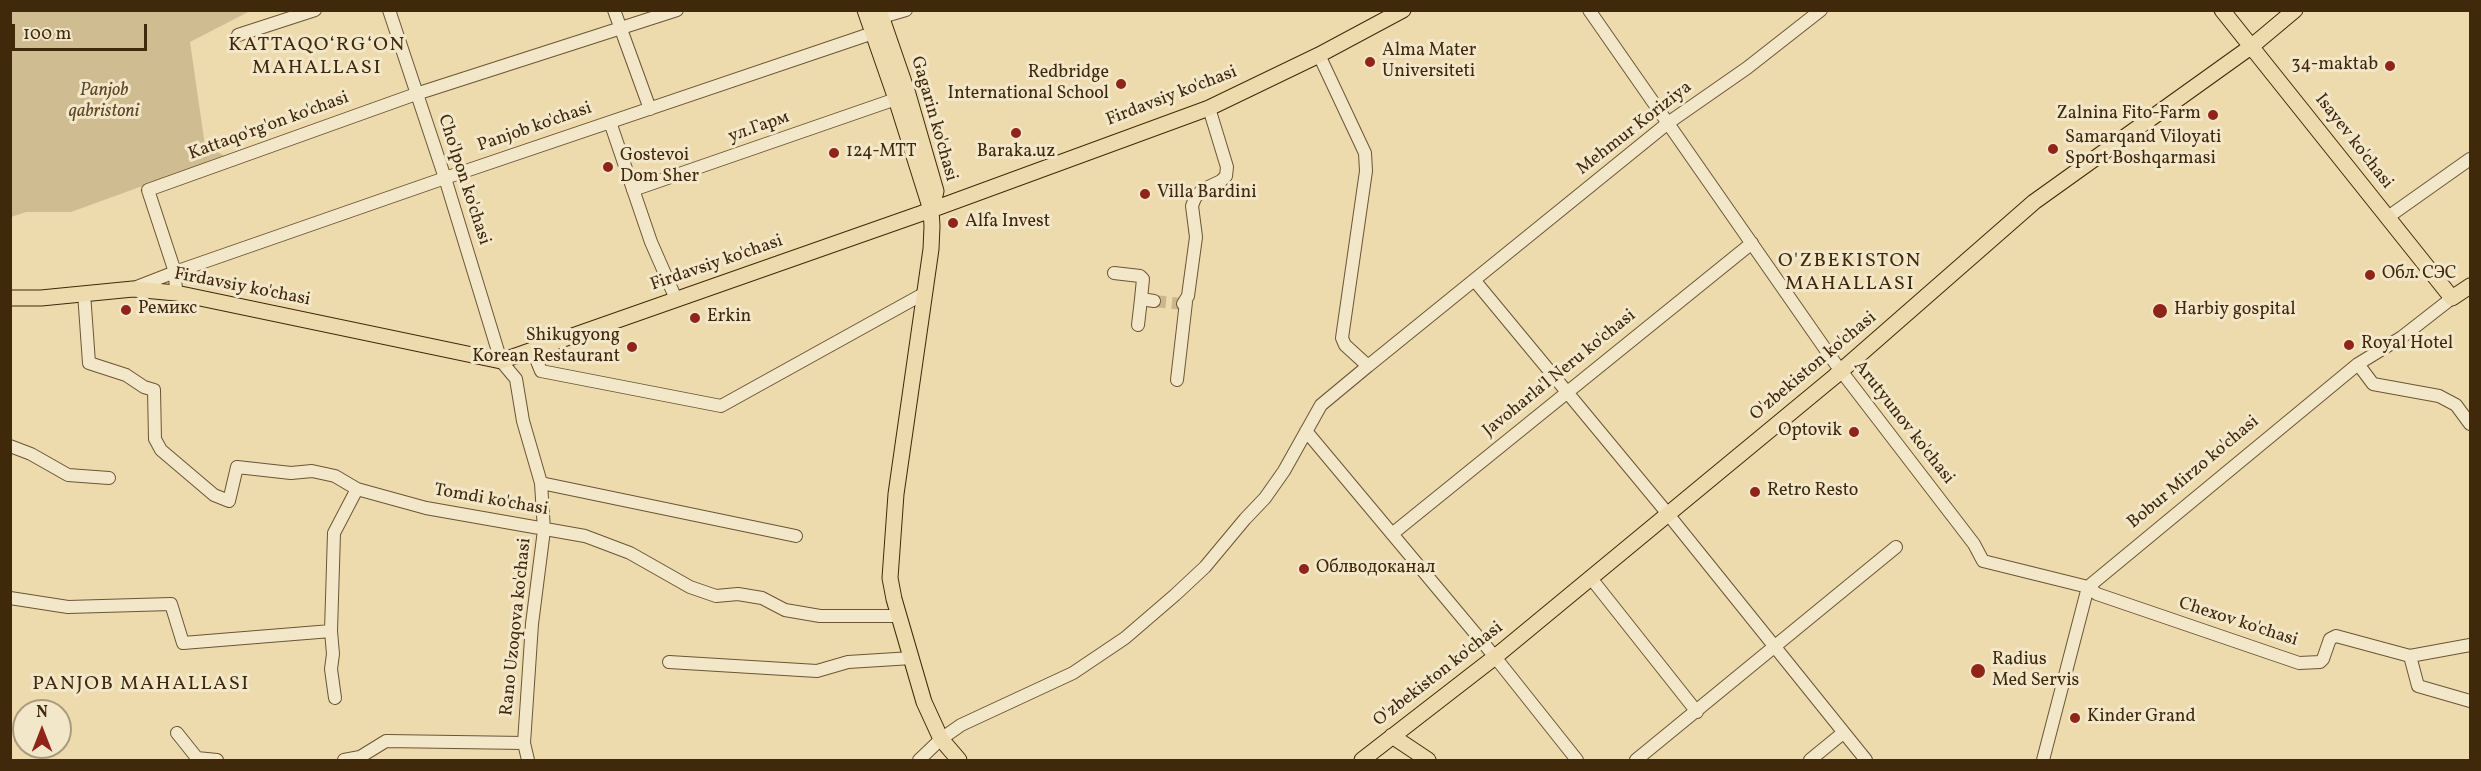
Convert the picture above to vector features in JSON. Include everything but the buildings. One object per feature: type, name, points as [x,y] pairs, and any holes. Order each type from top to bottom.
[{"type":"main road","name":"Gagarin ko'chasi","points":[[865,10],[931,210]]},
{"type":"main road","name":"Firdavsiy ko'chasi","points":[[10,297],[41,298],[133,289],[176,293],[501,360],[931,210],[1209,108],[1319,55],[1403,10]]},
{"type":"main road","name":"Isayev ko'chasi","points":[[2222,10],[2452,298]]},
{"type":"main road","name":"O'zbekiston ko'chasi","points":[[1362,760],[1495,657],[1841,371],[2043,195],[2252,46],[2295,10]]},
{"type":"main road","name":"Gagarin ko'chasi","points":[[881,14],[908,94],[936,191],[931,210]]},
{"type":"main road","points":[[931,210],[932,249],[897,494],[890,578],[924,702],[941,740],[959,760]]},
{"type":"main road","name":"Bobur Mirzo ko'chasi","points":[[2452,298],[2470,286]]},
{"type":"main road","points":[[1392,736],[1428,760]]},
{"type":"street","points":[[238,35],[315,10]]},
{"type":"street","name":"Cho'lpon ko'chasi","points":[[389,10],[445,178],[501,360]]},
{"type":"street","points":[[614,10],[650,109]]},
{"type":"street","name":"Kattaqo'rg'on ko'chasi","points":[[176,293],[175,272],[148,190],[416,94],[677,10]]},
{"type":"street","points":[[881,14],[906,10]]},
{"type":"street","name":"Arutyunov ko'chasi","points":[[1589,10],[1841,371],[1974,544],[1983,561],[2088,587]]},
{"type":"street","name":"Mehmur Koriziya","points":[[919,760],[961,725],[1073,673],[1125,638],[1205,567],[1265,498],[1284,471],[1321,405],[1668,123],[1747,68],[1821,10]]},
{"type":"street","name":"Panjob ko'chasi","points":[[133,289],[175,272],[445,178],[873,33]]},
{"type":"street","points":[[1319,55],[1365,153],[1366,171],[1342,329],[1345,345],[1368,366]]},
{"type":"street","name":"ул.Гарм","points":[[633,190],[896,99]]},
{"type":"street","points":[[1177,380],[1184,303],[1196,237],[1192,206],[1202,190],[1226,176],[1227,167],[1209,108]]},
{"type":"street","points":[[610,122],[651,242],[676,299]]},
{"type":"street","points":[[2388,218],[2470,159]]},
{"type":"street","name":"Javoharla'l Neru ko'chasi","points":[[1392,534],[1752,243]]},
{"type":"street","points":[[1114,273],[1140,276],[1143,279],[1147,300],[1138,325]]},
{"type":"street","points":[[1475,281],[1568,391],[1866,760]]},
{"type":"street","name":"Tomdi ko'chasi","points":[[84,293],[89,363],[126,375],[144,387],[154,390],[155,439],[161,450],[214,495],[229,501],[237,467],[291,473],[312,471],[335,476],[357,489],[426,508],[585,536],[630,553],[690,587],[716,596],[738,594],[762,598],[785,610],[820,616],[899,616]]},
{"type":"street","points":[[532,349],[541,371],[721,406],[925,293]]},
{"type":"street","name":"Bobur Mirzo ko'chasi","points":[[2088,587],[2358,364],[2402,337],[2452,298]]},
{"type":"street","name":"Rano Uzoqova ko'chasi","points":[[501,360],[516,379],[523,421],[541,483],[544,530],[532,624],[524,743],[528,760]]},
{"type":"street","points":[[2358,364],[2373,384],[2439,396],[2456,405],[2470,424]]},
{"type":"street","points":[[1306,431],[1495,657],[1577,760]]},
{"type":"street","points":[[10,446],[31,454],[68,475],[109,478]]},
{"type":"street","points":[[541,483],[795,536]]},
{"type":"street","points":[[335,698],[331,669],[334,533],[357,489]]},
{"type":"street","points":[[1636,760],[1896,547]]},
{"type":"street","points":[[1590,577],[1697,712]]},
{"type":"street","points":[[2043,760],[2088,587]]},
{"type":"street","name":"Chexov ko'chasi","points":[[2088,587],[2097,594],[2299,663],[2320,662],[2330,639],[2336,636],[2410,656],[2470,645]]},
{"type":"street","points":[[10,598],[68,607],[171,604],[183,643],[331,631]]},
{"type":"street","points":[[2410,656],[2418,686],[2470,701]]},
{"type":"street","points":[[669,662],[817,671],[848,663],[912,658]]},
{"type":"street","points":[[1810,760],[1843,733]]},
{"type":"street","points":[[177,734],[197,758],[217,760]]},
{"type":"street","points":[[344,760],[360,757],[386,741],[524,743]]},
{"type":"green space","name":"Panjob qabristoni","points":[[11,11],[250,11],[190,42],[205,146],[225,156],[71,212],[26,212],[11,217]]},
{"type":"tunnel","points":[[1154,301],[1183,304]]},
{"type":"place","name":"Alma Mater Universiteti","points":[[1370,62]]},
{"type":"place","name":"34-maktab","points":[[2390,66]]},
{"type":"place","name":"Redbridge International School","points":[[1121,84]]},
{"type":"place","name":"Zalnina Fito-Farm","points":[[2213,115]]},
{"type":"place","name":"Baraka.uz","points":[[1016,133]]},
{"type":"place","name":"Samarqand Viloyati Sport Boshqarmasi","points":[[2053,149]]},
{"type":"place","name":"124-MTT","points":[[834,153]]},
{"type":"place","name":"Gostevoi Dom Sher","points":[[608,167]]},
{"type":"place","name":"Villa Bardini","points":[[1145,194]]},
{"type":"place","name":"Alfa Invest","points":[[953,223]]},
{"type":"place","name":"Обл. СЭС","points":[[2370,275]]},
{"type":"place","name":"Ремикс","points":[[126,310]]},
{"type":"place","name":"Harbiy gospital","points":[[2160,311]]},
{"type":"place","name":"Erkin","points":[[695,318]]},
{"type":"place","name":"Royal Hotel","points":[[2349,345]]},
{"type":"place","name":"Shikugyong Korean Restaurant","points":[[632,347]]},
{"type":"place","name":"Optovik","points":[[1854,432]]},
{"type":"place","name":"Retro Resto","points":[[1755,492]]},
{"type":"place","name":"Облводоканал","points":[[1304,569]]},
{"type":"place","name":"Radius Med Servis","points":[[1978,671]]},
{"type":"place","name":"Kinder Grand","points":[[2075,718]]},
{"type":"district","name":"KATTAQO‘RG‘ON MAHALLASI","points":[[317,58]]},
{"type":"district","name":"O'ZBEKISTON MAHALLASI","points":[[1850,274]]},
{"type":"district","name":"PANJOB MAHALLASI","points":[[141,685]]}]
